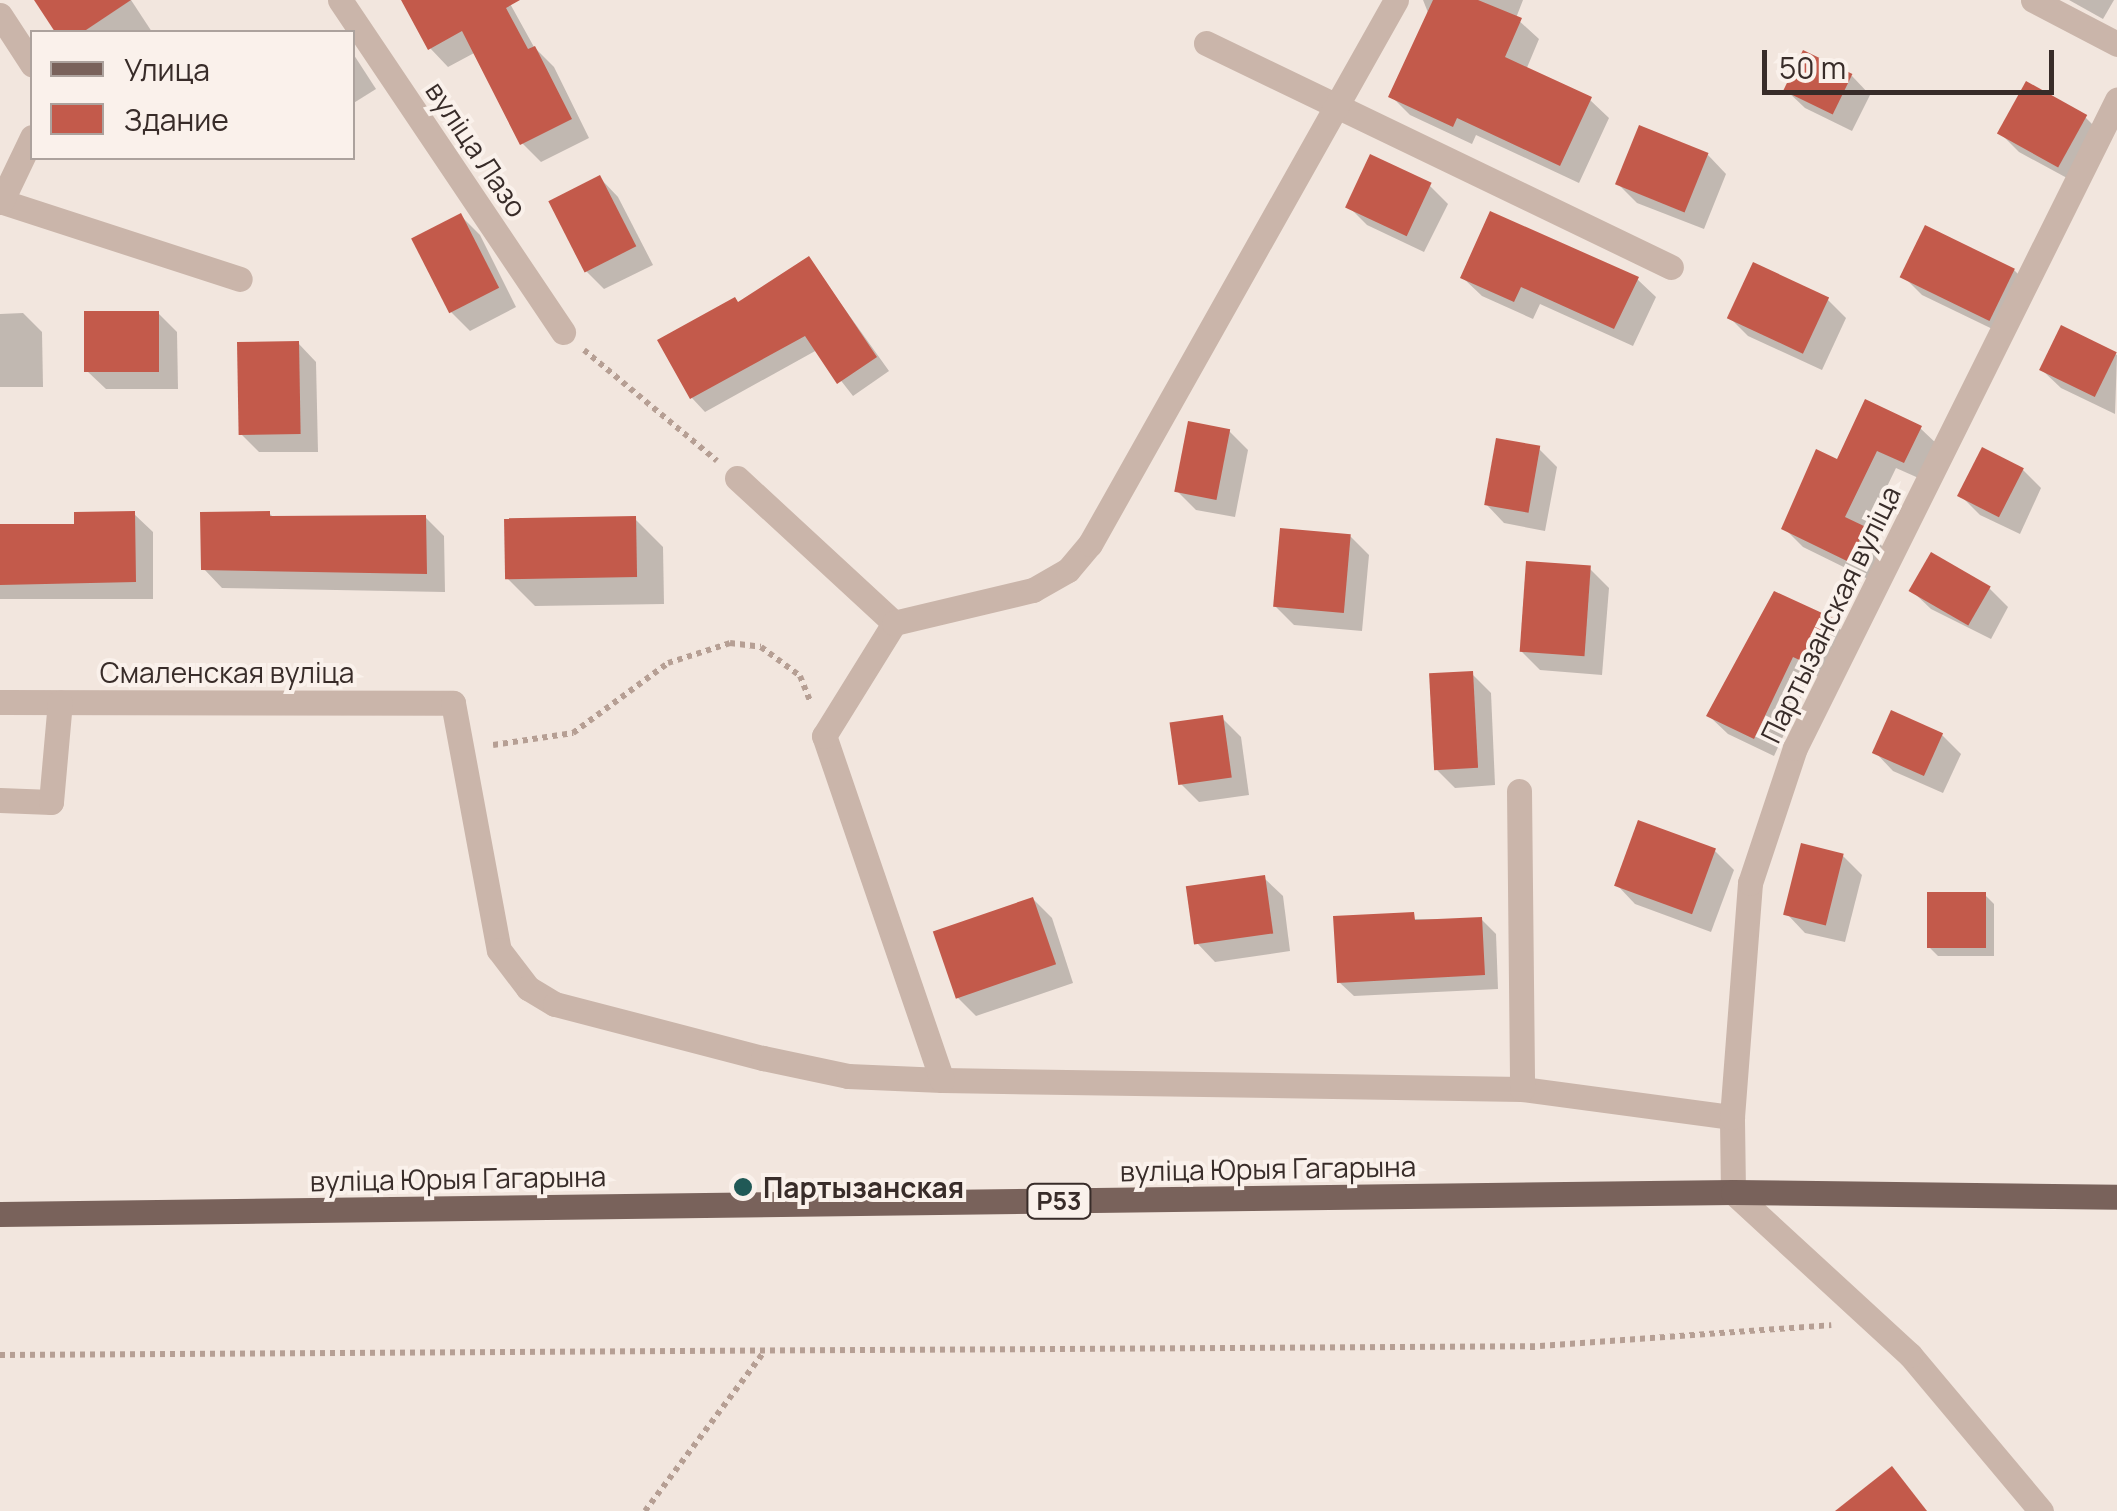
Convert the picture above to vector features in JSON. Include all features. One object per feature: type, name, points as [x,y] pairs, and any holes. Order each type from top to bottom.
[{"type":"main road","name":"вуліца Юрыя Гагарына","points":[[0,1214],[1733,1192],[2117,1198]]},
{"type":"street","name":"вуліца Лазо","points":[[340,0],[563,332]]},
{"type":"street","points":[[942,1080],[824,736],[894,622],[1033,590],[1068,570],[1090,544],[1396,0]]},
{"type":"street","points":[[2032,0],[2117,44]]},
{"type":"street","points":[[0,15],[30,61]]},
{"type":"street","points":[[1206,44],[1333,110],[1672,267]]},
{"type":"street","name":"Партызанская вуліца","points":[[1733,1192],[1732,1117],[1750,884],[1795,748],[2117,100]]},
{"type":"street","points":[[30,141],[0,201],[240,279]]},
{"type":"street","points":[[737,478],[894,622]]},
{"type":"street","name":"Смаленская вуліца","points":[[0,702],[453,703],[462,750]]},
{"type":"street","points":[[0,800],[51,802],[60,702]]},
{"type":"street","points":[[462,750],[499,950],[528,988],[555,1004],[848,1076],[1522,1088],[1732,1117]]},
{"type":"street","points":[[1519,791],[1522,1088]]},
{"type":"street","points":[[1733,1192],[1877,1322],[2042,1511]]},
{"type":"path","points":[[563,332],[737,478]]},
{"type":"path","points":[[462,750],[573,733],[668,663],[730,643],[762,647],[800,676],[824,736]]},
{"type":"path","points":[[0,1354],[1540,1346],[1877,1322]]},
{"type":"path","points":[[645,1511],[764,1352]]},
{"type":"building","points":[[34,0],[131,0],[86,30],[54,30]]},
{"type":"building","points":[[401,0],[520,0],[506,8],[528,49],[535,46],[572,119],[520,145],[462,31],[428,50]]},
{"type":"building","points":[[1433,0],[1478,0],[1522,18],[1505,57],[1592,97],[1560,166],[1457,118],[1453,127],[1388,97]]},
{"type":"building","points":[[1803,50],[1852,74],[1833,115],[1783,90]]},
{"type":"building","points":[[2026,81],[2087,115],[2058,167],[1997,133]]},
{"type":"building","points":[[1639,125],[1709,153],[1685,212],[1615,184]]},
{"type":"building","points":[[1370,154],[1432,183],[1407,236],[1345,207]]},
{"type":"building","points":[[600,175],[636,246],[585,273],[548,201]]},
{"type":"building","points":[[1490,211],[1639,277],[1614,329],[1521,287],[1514,302],[1460,278]]},
{"type":"building","points":[[461,213],[499,288],[449,313],[411,238]]},
{"type":"building","points":[[1925,225],[2015,269],[1989,321],[1900,277]]},
{"type":"building","points":[[809,256],[877,357],[837,384],[805,336],[690,399],[657,340],[735,297],[738,302]]},
{"type":"building","points":[[1753,262],[1829,297],[1803,354],[1727,318]]},
{"type":"building","points":[[84,311],[159,311],[159,372],[84,372]]},
{"type":"building","points":[[2061,325],[2117,352],[2095,397],[2039,370]]},
{"type":"building","points":[[299,341],[301,434],[239,435],[237,342]]},
{"type":"building","points":[[1865,399],[1922,426],[1904,463],[1877,451],[1845,517],[1866,527],[1849,562],[1781,529],[1816,449],[1837,459]]},
{"type":"building","points":[[1188,421],[1230,429],[1216,500],[1174,492]]},
{"type":"building","points":[[1496,438],[1540,446],[1529,513],[1484,505]]},
{"type":"building","points":[[1982,447],[2024,468],[1999,517],[1957,496]]},
{"type":"building","points":[[135,511],[136,582],[0,585],[0,524],[74,524],[74,512]]},
{"type":"building","points":[[270,511],[270,516],[426,515],[427,574],[201,570],[200,512]]},
{"type":"building","points":[[636,516],[637,577],[505,579],[504,518]]},
{"type":"building","points":[[1280,528],[1351,534],[1344,613],[1273,607]]},
{"type":"building","points":[[1931,552],[1991,587],[1968,625],[1908,591]]},
{"type":"building","points":[[1526,561],[1591,566],[1584,656],[1520,652]]},
{"type":"building","points":[[1774,591],[1833,618],[1810,665],[1793,657],[1754,739],[1706,716]]},
{"type":"building","points":[[1473,671],[1478,768],[1434,770],[1429,673]]},
{"type":"building","points":[[1891,710],[1943,733],[1924,776],[1872,753]]},
{"type":"building","points":[[1223,715],[1232,777],[1178,785],[1170,723]]},
{"type":"building","points":[[1638,820],[1716,848],[1692,914],[1614,886]]},
{"type":"building","points":[[1801,843],[1844,854],[1826,925],[1783,915]]},
{"type":"building","points":[[1265,875],[1273,933],[1194,945],[1186,886]]},
{"type":"building","points":[[1927,892],[1986,892],[1986,948],[1927,948]]},
{"type":"building","points":[[1033,897],[1056,964],[956,999],[933,932]]},
{"type":"building","points":[[1414,912],[1415,920],[1482,917],[1485,975],[1337,983],[1333,916]]},
{"type":"building","points":[[1892,1466],[1927,1511],[1835,1511]]},
{"type":"place","name":"Партызанская","points":[[743,1187]]}]
